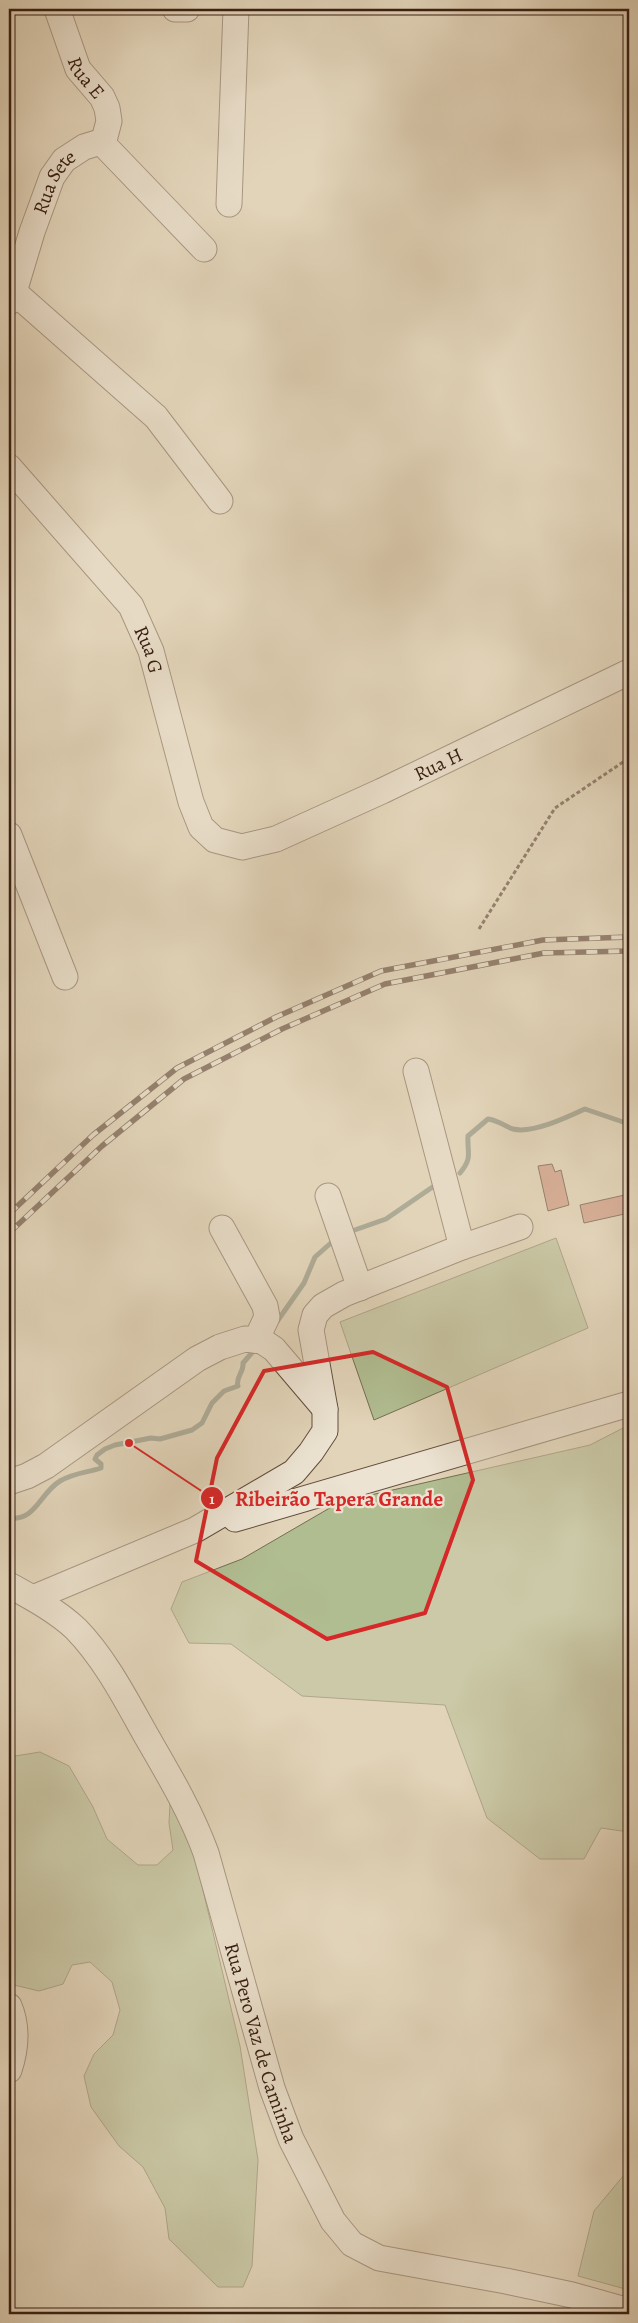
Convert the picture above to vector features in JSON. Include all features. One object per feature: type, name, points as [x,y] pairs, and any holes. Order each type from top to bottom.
[{"type":"street","name":"Rua E","points":[[57,9],[78,69],[102,97],[108,108],[109,121],[103,144]]},
{"type":"street","points":[[175,9],[187,9]]},
{"type":"street","points":[[230,204],[236,9]]},
{"type":"street","name":"Rua Sete","points":[[11,297],[52,177],[64,160],[84,147],[97,143],[103,144]]},
{"type":"street","points":[[103,144],[204,249]]},
{"type":"street","points":[[11,297],[156,418],[220,501]]},
{"type":"street","name":"Rua G","points":[[9,467],[131,606],[151,650],[191,802],[201,826],[215,840],[242,847]]},
{"type":"street","name":"Rua H","points":[[242,847],[276,839],[382,791],[629,672]]},
{"type":"street","points":[[9,835],[65,977]]},
{"type":"street","points":[[416,1071],[462,1247]]},
{"type":"street","points":[[328,1196],[360,1288]]},
{"type":"street","points":[[195,1530],[294,1472],[311,1452],[325,1430],[325,1409],[312,1330],[315,1315],[323,1306],[360,1288],[462,1247],[520,1227]]},
{"type":"street","points":[[222,1228],[265,1306],[267,1317],[256,1340]]},
{"type":"street","points":[[9,1482],[27,1476],[46,1466],[197,1359],[220,1347],[245,1339],[262,1341],[274,1349],[325,1409]]},
{"type":"street","points":[[33,1598],[195,1530],[629,1404]]},
{"type":"street","name":"Rua Pero Vaz de Caminha","points":[[9,1585],[33,1598],[74,1628],[111,1674],[197,1828],[206,1853],[272,2088],[291,2139],[333,2221],[352,2244],[380,2258],[534,2287],[629,2311]]},
{"type":"street","points":[[9,2006],[15,2029],[14,2056],[9,2070]]},
{"type":"path","points":[[479,930],[555,808],[629,758]]},
{"type":"highlighted area","points":[[373,1352],[447,1387],[473,1480],[425,1613],[327,1639],[196,1561],[217,1458],[264,1371]]},
{"type":"green space","points":[[556,1238],[588,1328],[374,1420],[340,1322]]},
{"type":"green space","points":[[629,1425],[629,1832],[601,1828],[584,1859],[540,1859],[487,1818],[445,1705],[302,1696],[231,1644],[189,1643],[171,1609],[182,1582],[242,1559],[340,1502],[590,1445]]},
{"type":"green space","points":[[40,1752],[69,1766],[93,1807],[107,1839],[138,1865],[157,1865],[173,1850],[169,1823],[170,1804],[179,1808],[191,1840],[240,2046],[258,2160],[252,2266],[243,2287],[218,2287],[169,2239],[165,2208],[143,2167],[119,2146],[91,2107],[84,2076],[94,2054],[113,2035],[120,2010],[112,1982],[90,1962],[72,1965],[63,1984],[39,1991],[14,1985],[9,1981],[9,1757]]},
{"type":"green space","points":[[629,2169],[629,2290],[578,2276],[594,2211]]},
{"type":"building","points":[[552,1164],[555,1172],[561,1170],[569,1205],[548,1211],[538,1166]]},
{"type":"building","points":[[629,1194],[629,1213],[584,1223],[580,1205]]},
{"type":"waterway","points":[[460,1173],[468,1159],[468,1136],[488,1119],[513,1129],[521,1130],[550,1124],[585,1109],[629,1124]]},
{"type":"waterway","points":[[349,1232],[386,1219],[434,1186]]},
{"type":"waterway","points":[[276,1323],[304,1283],[315,1257],[332,1242]]},
{"type":"waterway","points":[[9,1518],[18,1518],[31,1511],[53,1486],[60,1481],[76,1474],[101,1468],[101,1464],[95,1459],[105,1449],[115,1445],[151,1438],[160,1439],[192,1430],[202,1423],[212,1403],[224,1391],[238,1386],[237,1383],[243,1363],[257,1347]]},
{"type":"railway","points":[[9,1214],[93,1135],[177,1068],[276,1017],[381,971],[543,940],[629,937]]},
{"type":"railway","points":[[9,1233],[102,1146],[184,1079],[282,1029],[385,984],[544,953],[629,951]]},
{"type":"place","name":"Ribeirão Tapera Grande","points":[[129,1443]]}]
